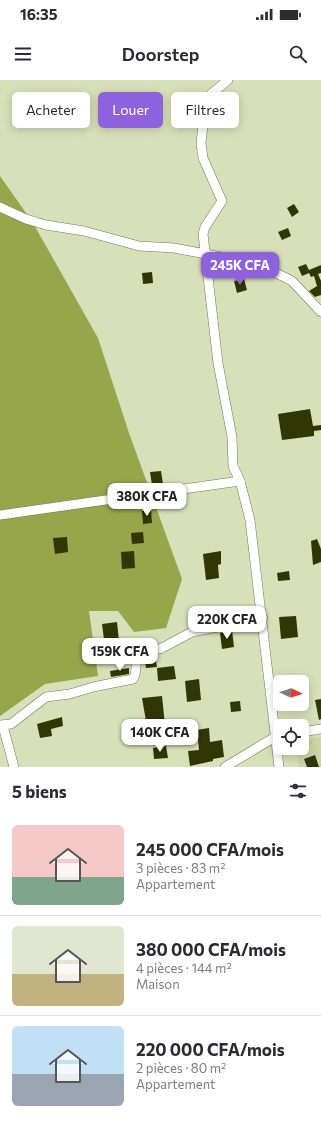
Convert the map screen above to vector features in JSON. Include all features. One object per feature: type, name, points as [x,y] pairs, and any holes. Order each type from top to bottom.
[{"type":"street","points":[[228,80],[207,99],[203,109],[202,153],[222,201],[204,230],[205,254],[218,363],[232,437],[233,466],[240,481],[250,520],[275,719]]},
{"type":"street","points":[[0,206],[20,217],[46,225],[84,231],[139,246],[174,248],[247,261],[277,272],[292,281],[321,312]]},
{"type":"street","points":[[0,515],[240,481]]},
{"type":"street","points":[[14,767],[1,726],[11,724],[46,697],[70,694],[93,687],[133,679],[136,674],[137,654],[140,650],[160,649],[192,632],[263,618]]},
{"type":"street","points":[[309,731],[321,729]]},
{"type":"street","points":[[225,767],[273,739]]},
{"type":"street","points":[[278,755],[279,767]]},
{"type":"shaded area","points":[[321,737],[321,767],[299,767],[297,755],[309,755],[309,739]]},
{"type":"green space","points":[[0,176],[33,223],[98,338],[129,433],[182,579],[166,628],[134,632],[118,611],[89,611],[98,676],[45,684],[0,716]]},
{"type":"building","points":[[294,204],[299,212],[292,217],[287,208]]},
{"type":"building","points":[[288,228],[291,236],[282,240],[278,232]]},
{"type":"building","points":[[306,264],[309,270],[321,265],[321,273],[318,274],[321,281],[321,295],[315,297],[309,291],[317,286],[314,276],[311,277],[309,273],[302,276],[298,267]]},
{"type":"building","points":[[152,272],[153,283],[143,284],[142,273]]},
{"type":"building","points":[[244,279],[247,290],[237,293],[234,281]]},
{"type":"building","points":[[310,409],[313,426],[321,425],[321,430],[314,431],[314,436],[282,440],[278,414]]},
{"type":"building","points":[[161,471],[163,484],[152,485],[150,472]]},
{"type":"building","points":[[151,510],[152,523],[143,524],[142,511]]},
{"type":"building","points":[[143,532],[144,543],[132,544],[131,533]]},
{"type":"building","points":[[67,537],[68,552],[55,554],[53,538]]},
{"type":"building","points":[[317,539],[321,549],[321,562],[313,565],[311,541]]},
{"type":"building","points":[[134,551],[135,568],[122,569],[121,552]]},
{"type":"building","points":[[221,551],[221,564],[218,565],[219,578],[206,580],[203,554]]},
{"type":"building","points":[[289,571],[290,580],[278,581],[277,573]]},
{"type":"building","points":[[296,616],[298,637],[281,639],[279,617]]},
{"type":"building","points":[[117,622],[119,641],[126,640],[128,653],[106,655],[102,624]]},
{"type":"building","points":[[232,630],[234,647],[222,649],[220,633]]},
{"type":"building","points":[[155,655],[157,667],[146,668],[145,660],[142,660],[143,656]]},
{"type":"building","points":[[174,666],[176,679],[158,681],[157,668]]},
{"type":"building","points":[[129,668],[129,674],[111,677],[110,671]]},
{"type":"building","points":[[199,679],[201,700],[187,702],[185,681]]},
{"type":"building","points":[[162,696],[165,725],[147,727],[142,698]]},
{"type":"building","points":[[321,699],[321,719],[319,720],[315,700]]},
{"type":"building","points":[[240,701],[241,711],[231,712],[230,702]]},
{"type":"building","points":[[62,717],[63,726],[51,729],[52,736],[40,738],[37,724]]},
{"type":"building","points":[[196,728],[196,730],[209,728],[210,742],[222,740],[224,757],[190,766],[188,751],[199,750],[198,739],[186,741],[185,729]]},
{"type":"building","points":[[166,746],[168,758],[154,759],[153,748]]},
{"type":"building","points":[[315,755],[319,767],[307,767],[304,759]]}]
